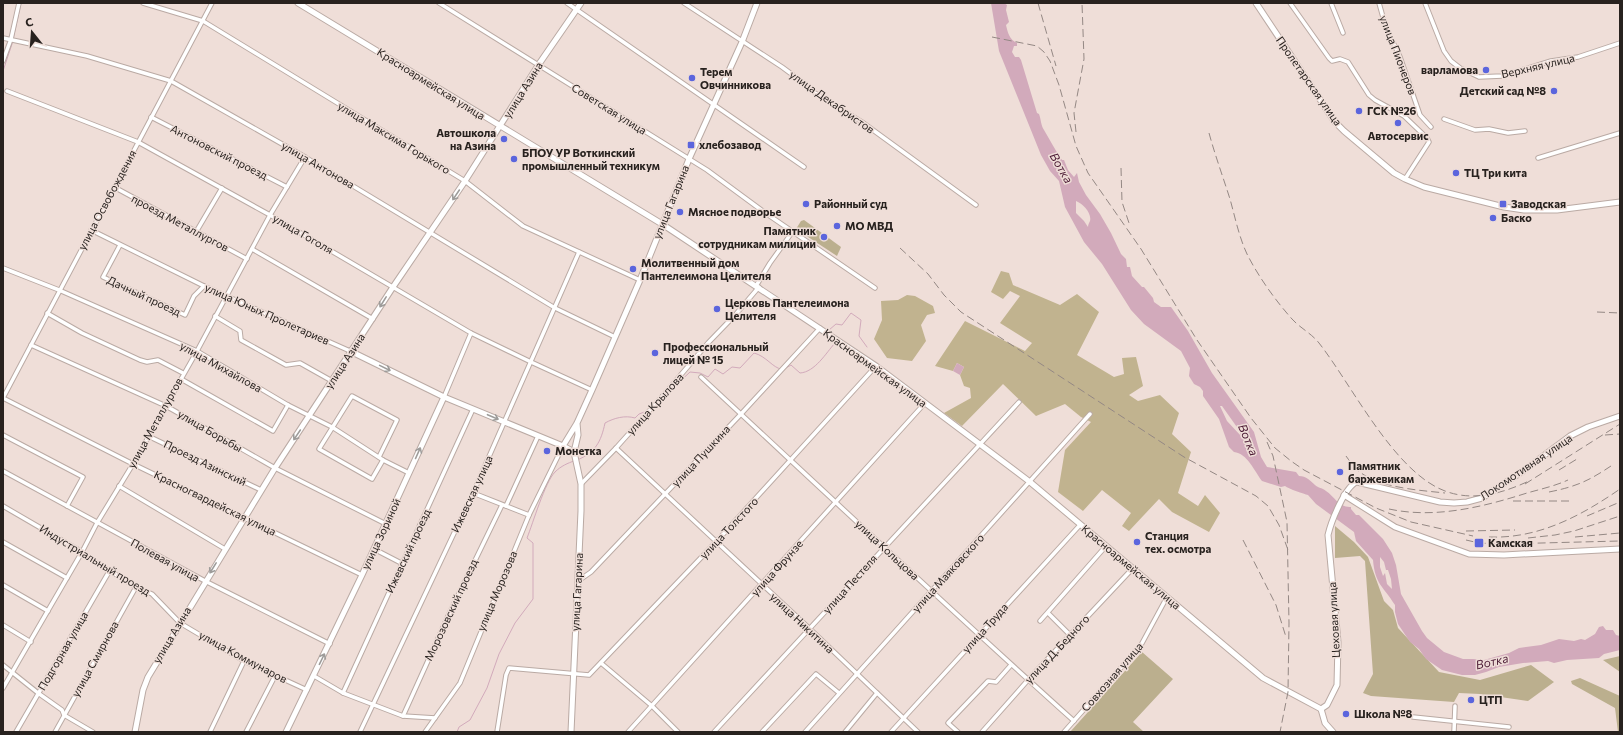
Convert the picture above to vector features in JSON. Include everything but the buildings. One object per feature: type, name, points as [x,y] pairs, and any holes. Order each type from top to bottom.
[{"type":"main road","name":"Красноармейская улица","points":[[298,3],[662,224],[876,366],[1030,482],[1263,678],[1322,709]]},
{"type":"main road","name":"улица Азина","points":[[135,732],[145,684],[153,667],[205,581],[350,351],[465,181],[539,64],[581,3]]},
{"type":"main road","name":"улица Гагарина","points":[[563,446],[577,423],[640,280],[689,159],[742,42],[756,3]]},
{"type":"main road","name":"Пролетарская улица","points":[[1256,3],[1335,122],[1394,173],[1424,187],[1504,207],[1524,210],[1557,210],[1620,202]]},
{"type":"main road","name":"улица Юных Пролетариев","points":[[350,351],[444,397],[563,446],[574,452]]},
{"type":"main road","name":"улица Зориной","points":[[286,732],[330,644],[444,397]]},
{"type":"main road","name":"Локомотивная улица","points":[[1344,497],[1351,485],[1357,482],[1440,502],[1454,503],[1476,501],[1523,471],[1570,436],[1588,427],[1620,416]]},
{"type":"main road","points":[[574,452],[578,435],[577,423]]},
{"type":"main road","name":"улица Гагарина","points":[[571,732],[581,484],[574,452]]},
{"type":"main road","points":[[1344,497],[1395,527],[1469,554],[1504,555],[1620,549]]},
{"type":"main road","name":"Цеховая улица","points":[[1322,709],[1327,705],[1337,686],[1338,642],[1328,535],[1330,527],[1344,497]]},
{"type":"main road","points":[[1322,709],[1325,723],[1333,732]]},
{"type":"street","points":[[3,61],[13,39],[19,3]]},
{"type":"street","name":"улица Максима Горького","points":[[143,3],[203,21],[465,181],[523,226],[640,280]]},
{"type":"street","name":"улица Освобождения","points":[[3,398],[212,3]]},
{"type":"street","name":"Советская улица","points":[[439,3],[689,159],[875,288]]},
{"type":"street","points":[[567,3],[804,167]]},
{"type":"street","name":"улица Декабристов","points":[[684,3],[782,67],[815,93],[862,122],[976,205]]},
{"type":"street","points":[[1290,3],[1332,61],[1340,59],[1348,62],[1369,95],[1375,100],[1404,116],[1427,138],[1429,142],[1405,179]]},
{"type":"street","points":[[1331,3],[1344,33]]},
{"type":"street","name":"улица Пионеров","points":[[1379,3],[1386,28],[1400,57],[1420,115],[1431,127]]},
{"type":"street","name":"Верхняя улица","points":[[1425,3],[1444,51],[1451,61],[1460,68],[1479,77],[1502,76],[1547,62],[1578,57],[1620,44]]},
{"type":"street","name":"улица Антонова","points":[[3,38],[87,56],[170,81],[305,157],[555,308],[615,337]]},
{"type":"street","name":"улица Гоголя","points":[[7,91],[138,142],[222,188],[471,333],[592,390]]},
{"type":"street","name":"Антоновский проезд","points":[[151,117],[287,187]]},
{"type":"street","points":[[1444,119],[1475,130],[1489,129],[1508,133],[1525,131]]},
{"type":"street","points":[[1538,158],[1620,133]]},
{"type":"street","name":"улица Металлургов","points":[[3,688],[31,642],[166,406],[270,216],[305,157]]},
{"type":"street","name":"проезд Металлургов","points":[[114,188],[247,259]]},
{"type":"street","points":[[196,232],[222,188]]},
{"type":"street","name":"улица Юных Пролетариев","points":[[91,230],[204,286],[350,351]]},
{"type":"street","name":"улица Крылова","points":[[581,484],[616,448],[708,343],[736,314],[757,287],[770,263],[793,231]]},
{"type":"street","name":"Дачный проезд","points":[[120,245],[103,276],[185,315],[194,296],[204,286]]},
{"type":"street","points":[[252,249],[372,319]]},
{"type":"street","name":"Ижевская улица","points":[[360,732],[473,493],[579,252]]},
{"type":"street","name":"улица Михайлова","points":[[3,268],[59,290],[197,351],[288,405],[332,427],[381,459],[409,473]]},
{"type":"street","points":[[47,313],[82,333],[140,360],[147,362],[158,360],[183,373]]},
{"type":"street","points":[[215,316],[240,331],[241,340],[286,365],[300,363],[332,381]]},
{"type":"street","name":"улица Пушкина","points":[[578,581],[591,572],[741,414],[820,328]]},
{"type":"street","name":"улица Зориной","points":[[444,397],[471,333]]},
{"type":"street","name":"улица Борьбы","points":[[31,345],[166,406],[275,468],[386,524]]},
{"type":"street","name":"улица Толстого","points":[[573,673],[589,675],[601,663],[716,542],[876,366]]},
{"type":"street","name":"улица Кольцова","points":[[701,377],[836,502],[883,548],[933,591],[1011,665],[1074,720]]},
{"type":"street","points":[[181,379],[273,431],[288,405]]},
{"type":"street","points":[[352,396],[397,420],[372,479],[319,449],[332,427],[352,396]]},
{"type":"street","name":"Красногвардейская улица","points":[[3,398],[133,464],[362,575]]},
{"type":"street","name":"улица Пестеля","points":[[714,732],[1019,402]]},
{"type":"street","name":"улица Фрунзе","points":[[628,732],[925,403]]},
{"type":"street","name":"Ижевский проезд","points":[[343,693],[474,409]]},
{"type":"street","name":"улица Маяковского","points":[[805,732],[856,673],[933,591],[1090,414]]},
{"type":"street","points":[[3,435],[83,477],[67,506]]},
{"type":"street","name":"Проезд Азинский","points":[[148,436],[261,490]]},
{"type":"street","name":"Морозовский проезд","points":[[403,716],[450,612],[538,436]]},
{"type":"street","name":"улица Морозова","points":[[425,732],[460,683],[529,515],[563,446]]},
{"type":"street","name":"улица Никитина","points":[[616,448],[918,732]]},
{"type":"street","name":"Полевая улица","points":[[3,470],[205,581],[330,644]]},
{"type":"street","points":[[119,486],[225,549]]},
{"type":"street","points":[[473,493],[529,515]]},
{"type":"street","name":"Индустриальный проезд","points":[[3,506],[82,552],[84,555],[136,587],[152,594],[180,623]]},
{"type":"street","name":"улица Труда","points":[[891,732],[903,717],[1080,525]]},
{"type":"street","points":[[3,542],[67,578]]},
{"type":"street","points":[[1040,621],[1106,546]]},
{"type":"street","points":[[374,549],[402,564]]},
{"type":"street","name":"улица Д. Бедного","points":[[982,732],[1028,680],[1133,568]]},
{"type":"street","name":"Подгорная улица","points":[[16,732],[110,570]]},
{"type":"street","points":[[3,585],[48,611]]},
{"type":"street","name":"улица Смирнова","points":[[55,732],[136,587]]},
{"type":"street","name":"Совхозная улица","points":[[1064,732],[1141,644],[1167,597]]},
{"type":"street","points":[[1048,613],[1070,635]]},
{"type":"street","name":"улица Коммунаров","points":[[180,623],[244,661],[307,690]]},
{"type":"street","points":[[3,625],[31,642]]},
{"type":"street","points":[[210,732],[244,661]]},
{"type":"street","points":[[601,663],[652,706],[678,732]]},
{"type":"street","points":[[3,665],[38,694],[62,710],[64,716],[93,732]]},
{"type":"street","points":[[958,732],[948,723],[988,681],[996,682],[1011,665]]},
{"type":"street","points":[[497,732],[506,675],[509,668],[573,673]]},
{"type":"street","points":[[762,732],[816,674],[839,692]]},
{"type":"street","points":[[246,732],[275,676]]},
{"type":"street","points":[[314,676],[343,693],[403,716],[435,718]]},
{"type":"street","points":[[845,732],[877,693]]},
{"type":"street","points":[[1454,732],[1455,706]]},
{"type":"street","points":[[1413,717],[1454,720],[1509,727]]},
{"type":"shaded area","points":[[804,220],[841,247],[837,256],[796,229],[801,221]]},
{"type":"shaded area","points":[[1001,271],[1009,273],[1013,285],[1060,305],[1077,294],[1099,312],[1077,355],[1114,377],[1124,374],[1122,358],[1136,357],[1143,386],[1129,395],[1138,401],[1160,395],[1179,413],[1172,434],[1191,452],[1178,493],[1198,506],[1205,495],[1220,513],[1209,532],[1172,512],[1159,499],[1129,531],[1122,526],[1131,513],[1102,490],[1083,511],[1058,492],[1065,450],[1091,422],[1081,417],[1065,404],[1036,416],[1003,384],[962,426],[944,413],[971,398],[970,388],[964,386],[960,375],[964,367],[957,363],[953,371],[935,366],[965,321],[1025,351],[1032,343],[1000,323],[1020,296],[1010,291],[1003,299],[991,292]]},
{"type":"shaded area","points":[[907,295],[915,296],[933,306],[935,313],[927,315],[921,325],[926,341],[912,361],[887,358],[874,339],[882,320],[881,301],[898,300]]},
{"type":"shaded area","points":[[1335,526],[1354,542],[1368,557],[1384,601],[1393,610],[1398,628],[1439,672],[1480,680],[1531,665],[1554,682],[1528,701],[1480,694],[1459,693],[1454,702],[1371,696],[1363,693],[1373,674],[1365,561],[1360,556],[1335,558]]},
{"type":"shaded area","points":[[1142,652],[1173,679],[1133,722],[1144,732],[1070,732]]},
{"type":"shaded area","points":[[1620,656],[1620,672],[1603,660]]},
{"type":"shaded area","points":[[1580,678],[1620,696],[1620,732],[1618,732],[1615,708],[1572,684],[1571,681]]},
{"type":"water","name":"Вотка","points":[[991,3],[1004,3],[1007,5],[1006,10],[1009,22],[1006,25],[1008,33],[1017,43],[1017,46],[1014,46],[1012,52],[1015,57],[1019,57],[1021,60],[1043,128],[1059,156],[1062,160],[1064,160],[1068,170],[1074,177],[1077,173],[1079,182],[1086,195],[1100,214],[1121,254],[1126,259],[1127,267],[1130,267],[1132,276],[1142,287],[1144,287],[1153,298],[1154,302],[1161,307],[1171,307],[1188,331],[1212,373],[1254,432],[1261,457],[1267,467],[1296,472],[1299,476],[1308,479],[1316,486],[1329,493],[1343,506],[1351,507],[1356,515],[1359,515],[1383,539],[1392,553],[1396,565],[1401,594],[1427,638],[1444,652],[1463,659],[1484,660],[1509,653],[1519,648],[1541,645],[1559,639],[1574,641],[1581,639],[1585,640],[1595,634],[1599,627],[1603,626],[1606,630],[1613,630],[1616,635],[1620,636],[1620,650],[1604,654],[1599,658],[1567,660],[1554,663],[1548,661],[1523,663],[1499,667],[1475,675],[1462,675],[1442,670],[1426,659],[1419,649],[1410,642],[1398,624],[1395,605],[1378,580],[1373,560],[1356,541],[1354,532],[1316,504],[1308,495],[1285,486],[1281,487],[1262,481],[1247,459],[1239,453],[1234,452],[1229,447],[1219,419],[1203,396],[1203,391],[1200,387],[1194,384],[1189,376],[1190,368],[1181,351],[1144,324],[1131,310],[1102,264],[1084,242],[1065,207],[1059,181],[1050,171],[1041,155],[999,51]],"holes":[[[1076,201],[1081,204],[1090,215],[1088,227],[1076,213]],[[1220,406],[1222,406],[1239,430],[1241,436],[1227,421]],[[1380,557],[1384,562],[1386,570],[1388,570],[1392,589],[1387,584],[1385,573],[1383,576],[1380,567]]]},
{"type":"water","points":[[957,363],[964,367],[960,375],[953,371]]},
{"type":"waterway","points":[[3,71],[12,44],[21,3]]},
{"type":"waterway","points":[[831,334],[829,330],[836,324],[842,325],[851,313],[861,320],[859,336],[867,347]]},
{"type":"waterway","points":[[786,368],[791,365],[800,373],[811,369],[835,343],[834,340]]},
{"type":"waterway","points":[[672,387],[690,372],[700,373],[708,377],[715,369],[723,374],[732,367],[740,368],[754,353],[781,369]]},
{"type":"waterway","points":[[577,460],[593,450],[599,441],[605,423],[620,418],[635,418],[639,414],[647,411],[667,388]]},
{"type":"waterway","points":[[457,732],[459,727],[470,720],[487,688],[499,654],[515,623],[533,599],[533,543],[527,538],[543,493],[551,477],[560,468],[574,461]]},
{"type":"railway","points":[[1038,3],[1056,66]]},
{"type":"railway","points":[[1076,132],[1074,113],[1084,59],[1082,3]]},
{"type":"railway","points":[[992,37],[1037,46],[1044,52],[1050,61],[1059,85],[1076,146],[1088,173],[1141,249],[1197,340],[1251,418],[1275,448],[1304,470],[1376,508],[1411,522],[1473,536]]},
{"type":"railway","points":[[1209,133],[1230,199],[1237,227],[1247,254],[1256,271],[1273,296],[1292,319],[1313,336],[1319,343],[1375,426],[1408,466],[1426,481],[1445,491],[1467,496],[1488,495],[1529,481]]},
{"type":"railway","points":[[1121,168],[1122,202],[1129,223]]},
{"type":"railway","points":[[900,248],[928,274],[944,295],[961,312],[1184,457],[1256,496],[1268,506],[1279,525],[1288,550]]},
{"type":"railway","points":[[1597,312],[1620,313]]},
{"type":"railway","points":[[1525,484],[1620,424]]},
{"type":"railway","points":[[1605,435],[1620,434]]},
{"type":"railway","points":[[1267,442],[1273,456],[1287,522],[1289,623],[1288,692],[1280,732]]},
{"type":"railway","points":[[1346,456],[1356,469],[1375,480],[1398,487],[1445,493]]},
{"type":"railway","points":[[1559,470],[1577,459]]},
{"type":"railway","points":[[1549,492],[1584,482],[1614,464]]},
{"type":"railway","points":[[1389,509],[1424,513],[1459,510],[1493,503],[1553,486],[1568,480]]},
{"type":"railway","points":[[1489,537],[1507,537],[1542,530],[1574,517],[1620,489]]},
{"type":"railway","points":[[1513,501],[1572,501]]},
{"type":"railway","points":[[1587,516],[1620,502]]},
{"type":"railway","points":[[1528,538],[1574,531],[1620,516]]},
{"type":"railway","points":[[1466,531],[1515,530]]},
{"type":"railway","points":[[1575,537],[1620,533]]},
{"type":"railway","points":[[1243,540],[1276,605],[1286,637]]},
{"type":"railway","points":[[1466,540],[1479,543],[1502,544],[1620,541]]},
{"type":"place","name":"варламова","points":[[1486,70]]},
{"type":"place","name":"Терем Овчинникова","points":[[692,78]]},
{"type":"place","name":"Детский сад №8","points":[[1554,91]]},
{"type":"place","name":"ГСК №26","points":[[1359,111]]},
{"type":"place","name":"Автосервис","points":[[1398,123]]},
{"type":"place","name":"Автошкола на Азина","points":[[504,139]]},
{"type":"place","name":"хлебозавод","points":[[691,145]]},
{"type":"place","name":"БПОУ УР Воткинский промышленный техникум","points":[[514,159]]},
{"type":"place","name":"ТЦ Три кита","points":[[1456,173]]},
{"type":"place","name":"Районный суд","points":[[806,204]]},
{"type":"place","name":"Заводская","points":[[1503,204]]},
{"type":"place","name":"Мясное подворье","points":[[680,212]]},
{"type":"place","name":"Баско","points":[[1493,218]]},
{"type":"place","name":"МО МВД","points":[[837,226]]},
{"type":"place","name":"Памятник сотрудникам милиции","points":[[824,237]]},
{"type":"place","name":"Молитвенный дом Пантелеимона Целителя","points":[[633,269]]},
{"type":"place","name":"Церковь Пантелеимона Целителя","points":[[717,309]]},
{"type":"place","name":"Профессиональный лицей № 15","points":[[655,353]]},
{"type":"place","name":"Монетка","points":[[547,451]]},
{"type":"place","name":"Памятник баржевикам","points":[[1340,472]]},
{"type":"place","name":"Станция тех. осмотра","points":[[1137,542]]},
{"type":"place","name":"Камская","points":[[1479,543]]},
{"type":"place","name":"ЦТП","points":[[1471,700]]},
{"type":"place","name":"Школа №8","points":[[1346,714]]}]
